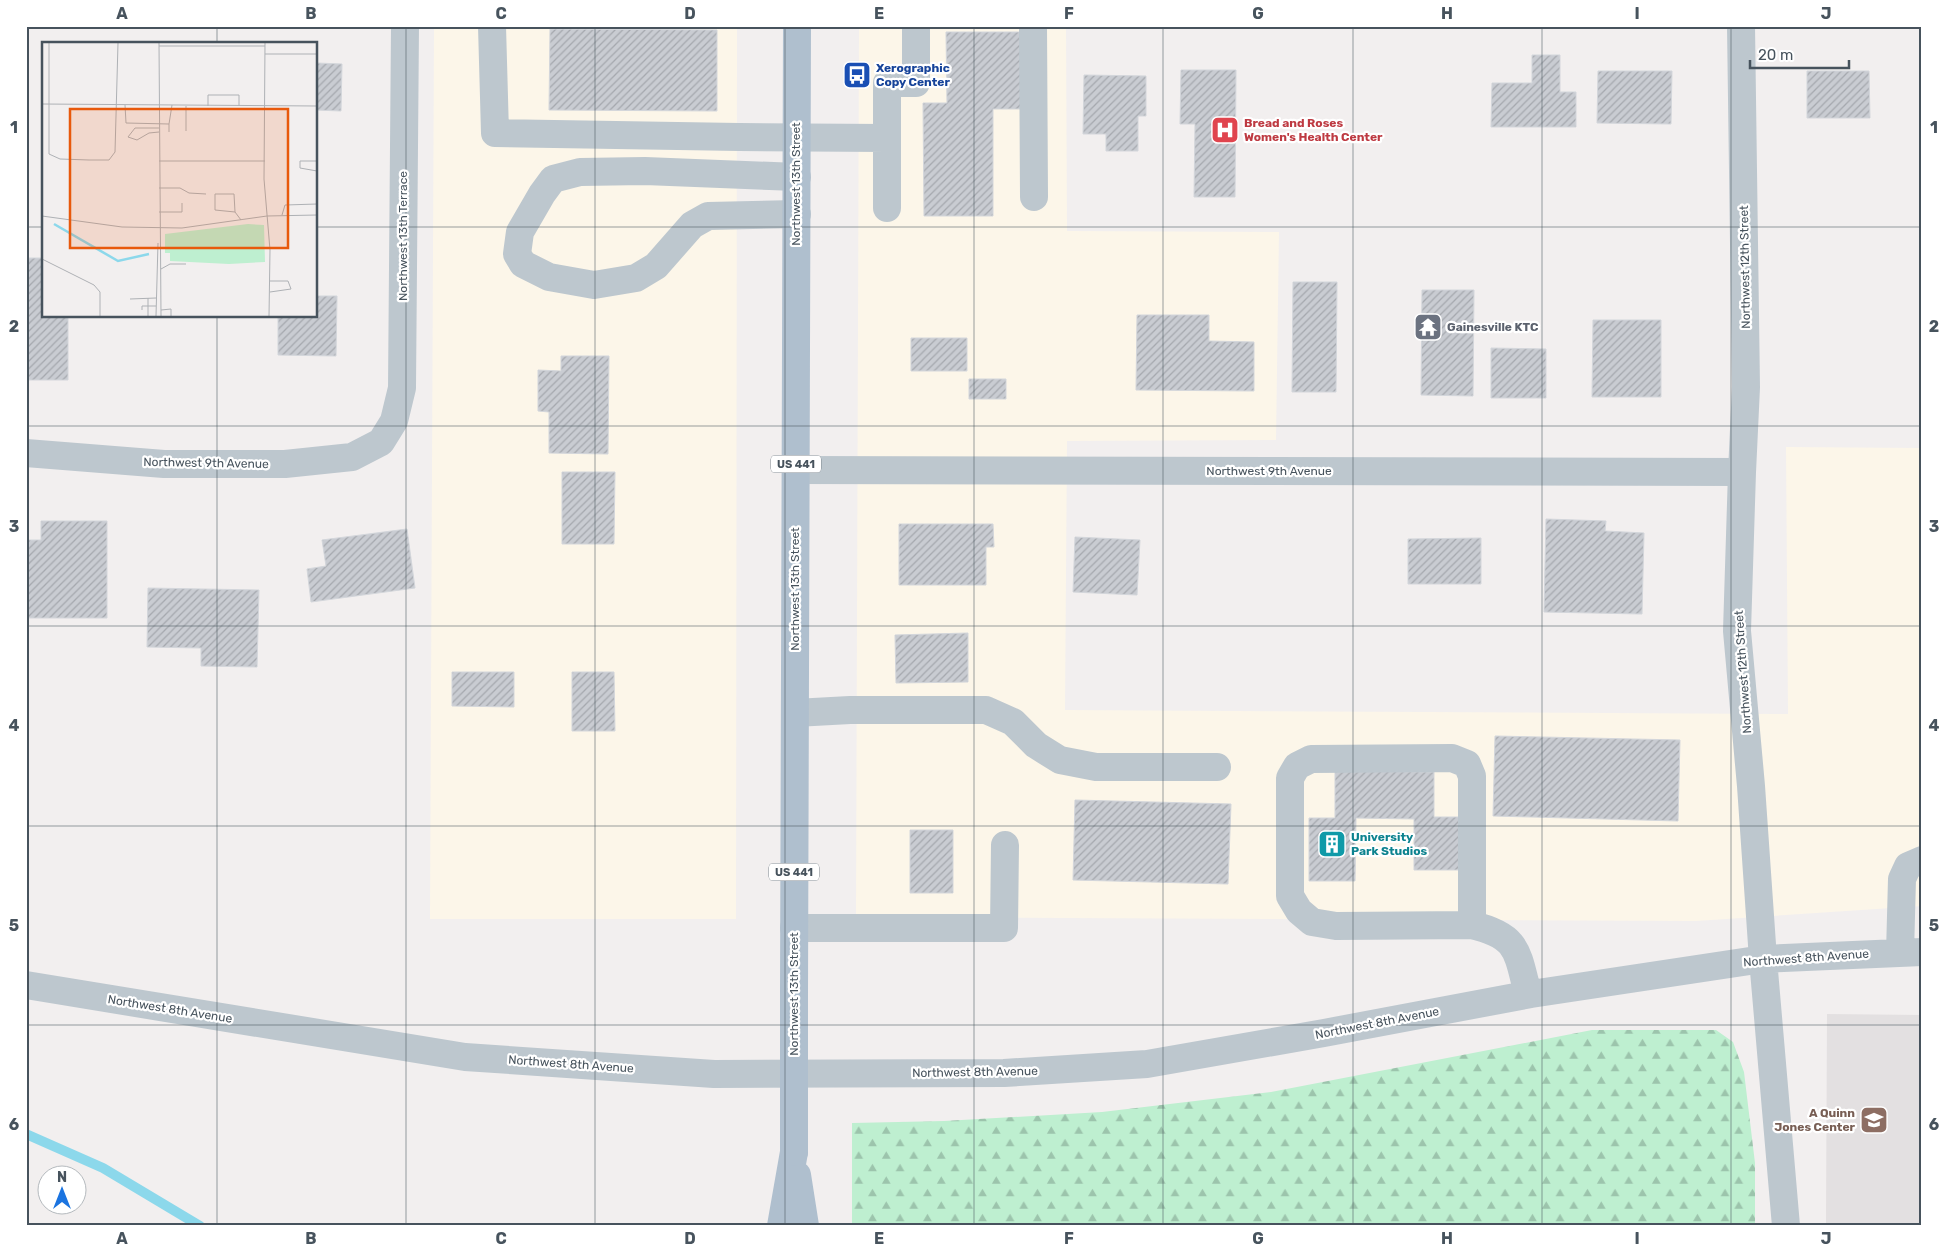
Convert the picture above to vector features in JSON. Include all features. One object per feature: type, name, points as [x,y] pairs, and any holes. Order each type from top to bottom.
[{"type":"main road","name":"Northwest 13th Street","points":[[797,26],[794,1152],[805,1226]]},
{"type":"main road","name":"Northwest 13th Street","points":[[781,1226],[794,1152]]},
{"type":"street","name":"Northwest 13th Terrace","points":[[382,442],[394,421],[402,388],[405,26]]},
{"type":"street","points":[[492,26],[495,132],[887,138]]},
{"type":"street","points":[[887,208],[887,84],[916,84],[916,26]]},
{"type":"street","points":[[1033,26],[1034,197]]},
{"type":"street","name":"Northwest 12th Street","points":[[1741,26],[1746,387],[1737,631],[1786,1226]]},
{"type":"street","points":[[797,177],[645,171],[580,172],[571,174],[553,180],[542,194],[520,232],[517,254],[523,264],[549,277],[594,285],[636,278],[656,266],[692,225],[708,216],[797,214]]},
{"type":"street","name":"Northwest 9th Avenue","points":[[26,454],[164,464],[285,464],[352,457],[382,442]]},
{"type":"street","name":"Northwest 9th Avenue","points":[[796,470],[1742,472]]},
{"type":"street","points":[[795,713],[850,710],[986,710],[1013,722],[1036,745],[1060,760],[1096,767],[1217,767]]},
{"type":"street","points":[[1472,925],[1472,776],[1467,764],[1452,758],[1311,759],[1298,766],[1290,778],[1290,896],[1299,911],[1312,922],[1336,926],[1472,925],[1492,930],[1507,940],[1517,951],[1528,994]]},
{"type":"street","points":[[794,928],[1004,928],[1005,845]]},
{"type":"street","points":[[1911,952],[1902,879],[1908,866],[1922,860]]},
{"type":"street","name":"Northwest 8th Avenue","points":[[26,985],[465,1057],[714,1074],[1004,1073],[1147,1064],[1528,994],[1763,959],[1911,952]]},
{"type":"shaded area","points":[[434,26],[737,26],[736,919],[430,919]]},
{"type":"shaded area","points":[[859,26],[1066,26],[1067,231],[1279,232],[1276,440],[1067,441],[1065,710],[1788,714],[1786,447],[1922,448],[1922,906],[1696,921],[856,917]]},
{"type":"shaded area","name":"A Quinn Jones Center","points":[[1827,1014],[1922,1015],[1922,1226],[1826,1226]]},
{"type":"green space","points":[[1592,1030],[1716,1030],[1733,1042],[1744,1072],[1755,1163],[1755,1226],[852,1226],[852,1123],[944,1121],[1102,1112],[1271,1092]]},
{"type":"building","points":[[550,29],[717,30],[717,111],[549,110]]},
{"type":"building","points":[[946,32],[1022,32],[1022,109],[993,109],[993,216],[924,216],[923,103],[947,103]]},
{"type":"building","points":[[1532,55],[1560,55],[1560,92],[1576,92],[1576,127],[1491,127],[1492,83],[1532,83]]},
{"type":"building","points":[[318,63],[342,64],[341,111],[318,110]]},
{"type":"building","points":[[1181,70],[1236,70],[1235,197],[1194,197],[1195,124],[1180,124]]},
{"type":"building","points":[[1598,71],[1672,71],[1671,124],[1597,123]]},
{"type":"building","points":[[1807,71],[1869,71],[1870,118],[1807,118]]},
{"type":"building","points":[[1084,75],[1146,76],[1146,116],[1138,116],[1138,151],[1106,151],[1106,134],[1083,134]]},
{"type":"building","points":[[26,258],[42,258],[42,318],[68,318],[68,380],[26,380]]},
{"type":"building","points":[[1293,282],[1337,282],[1336,392],[1292,392]]},
{"type":"building","points":[[1422,290],[1474,290],[1473,396],[1421,395]]},
{"type":"building","points":[[318,296],[337,296],[336,356],[278,355],[278,318],[318,318]]},
{"type":"building","points":[[1137,315],[1209,315],[1209,341],[1254,342],[1254,391],[1136,390]]},
{"type":"building","points":[[1593,320],[1661,320],[1661,397],[1592,397]]},
{"type":"building","points":[[911,338],[967,338],[967,371],[911,371]]},
{"type":"building","points":[[1491,348],[1546,349],[1546,398],[1491,398]]},
{"type":"building","points":[[561,356],[609,356],[608,454],[549,453],[549,412],[538,411],[538,370],[561,371]]},
{"type":"building","points":[[969,379],[1006,379],[1006,399],[969,399]]},
{"type":"building","points":[[562,472],[615,472],[614,544],[562,544]]},
{"type":"building","points":[[1546,519],[1606,521],[1605,531],[1644,533],[1642,614],[1544,612]]},
{"type":"building","points":[[41,521],[107,521],[107,618],[26,618],[26,540],[41,540]]},
{"type":"building","points":[[899,524],[993,524],[994,547],[986,547],[986,585],[899,585]]},
{"type":"building","points":[[407,529],[415,588],[311,602],[307,569],[326,566],[322,540]]},
{"type":"building","points":[[1075,537],[1140,540],[1137,595],[1073,592]]},
{"type":"building","points":[[1481,538],[1481,584],[1408,584],[1408,539]]},
{"type":"building","points":[[148,588],[259,590],[257,667],[201,666],[201,648],[147,647]]},
{"type":"building","points":[[968,633],[968,682],[896,683],[895,635]]},
{"type":"building","points":[[452,672],[514,672],[514,707],[452,706]]},
{"type":"building","points":[[572,672],[614,672],[615,731],[572,731]]},
{"type":"building","points":[[1495,736],[1680,740],[1678,821],[1493,816]]},
{"type":"building","name":"University Park Studios","points":[[1335,771],[1434,772],[1434,817],[1460,817],[1460,870],[1414,870],[1414,819],[1356,818],[1355,881],[1309,881],[1309,818],[1335,818]]},
{"type":"building","points":[[1075,800],[1231,804],[1228,884],[1073,880]]},
{"type":"building","points":[[910,830],[953,830],[953,893],[910,893]]},
{"type":"waterway","points":[[26,1134],[103,1168],[200,1226]]},
{"type":"place","name":"Xerographic Copy Center","points":[[857,75]]},
{"type":"place","name":"Bread and Roses Women's Health Center","points":[[1225,130]]},
{"type":"place","name":"Gainesville KTC","points":[[1428,327]]},
{"type":"place","name":"University Park Studios","points":[[1332,844]]},
{"type":"place","name":"A Quinn Jones Center","points":[[1874,1120]]}]
